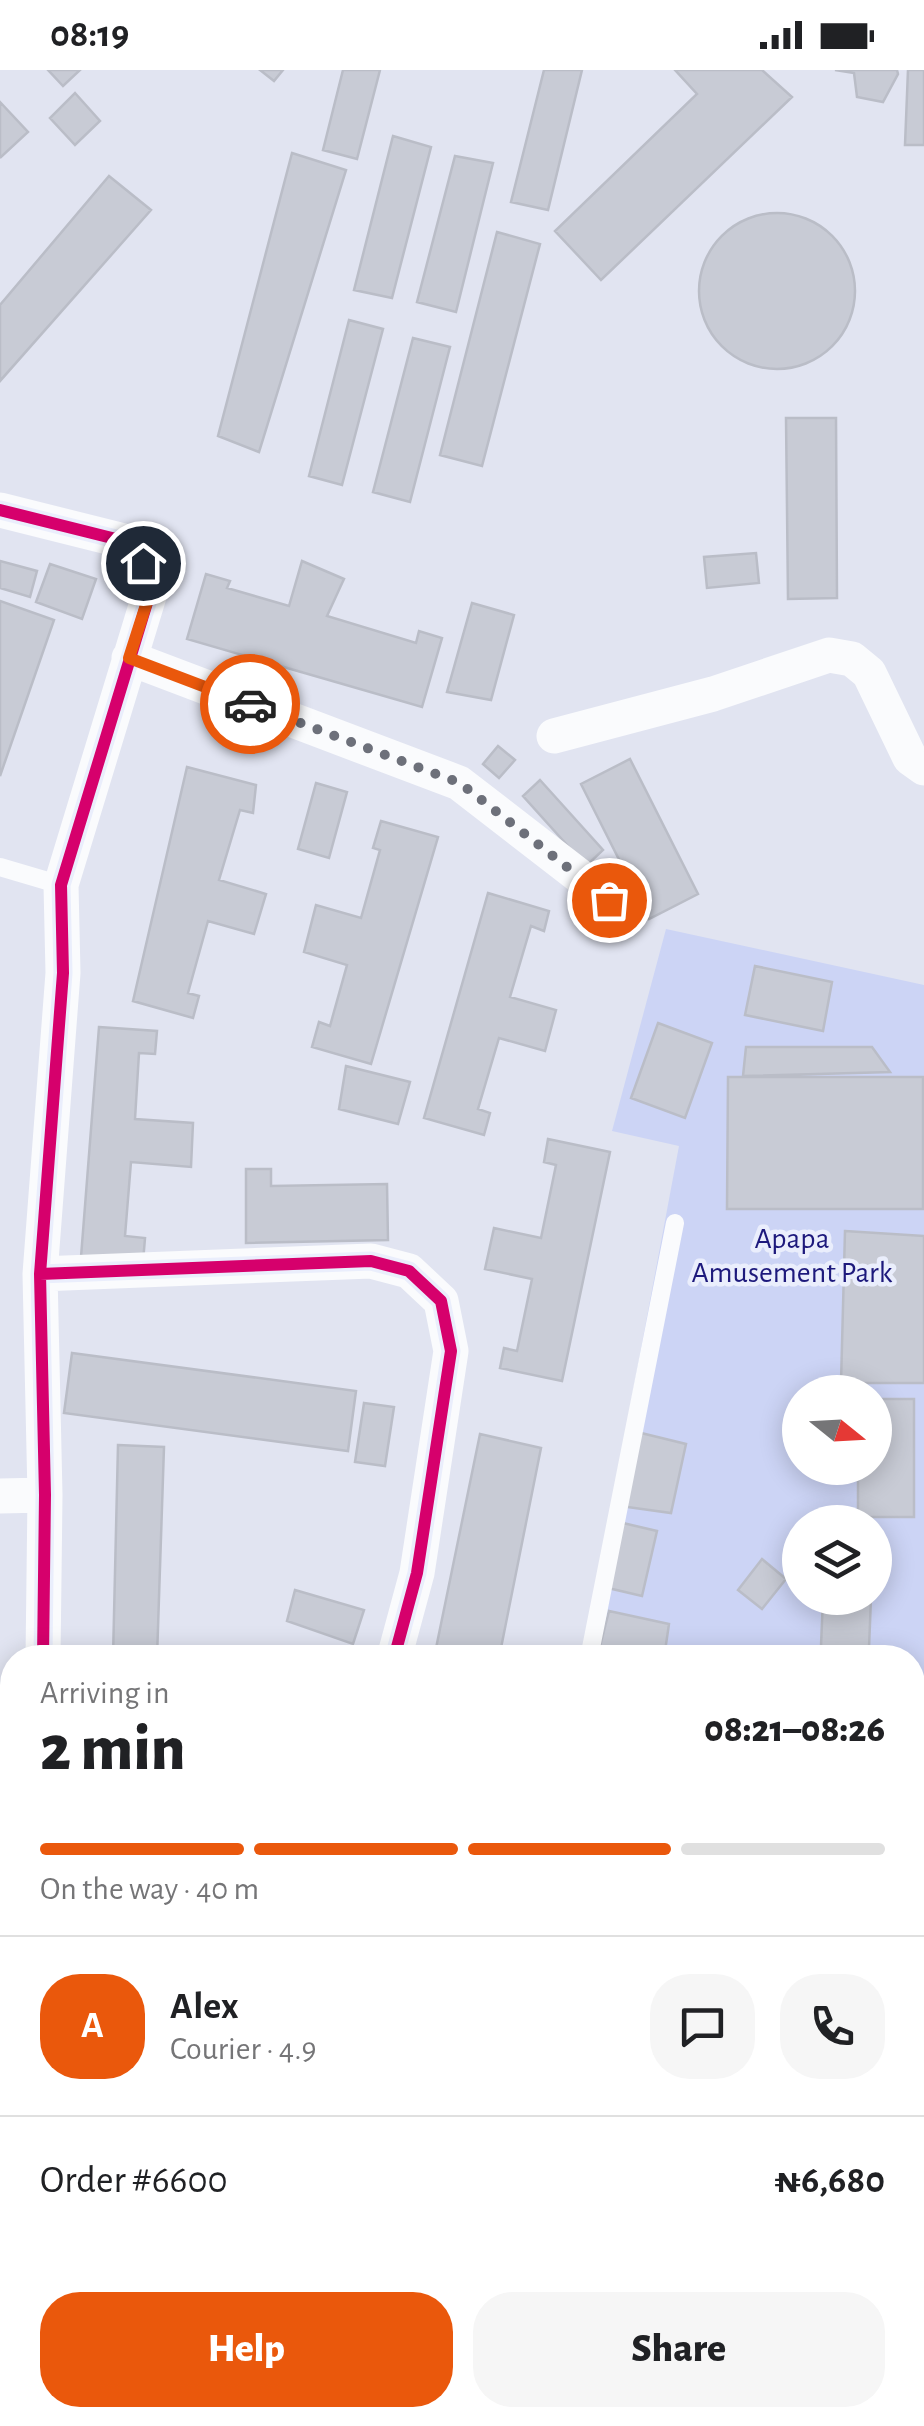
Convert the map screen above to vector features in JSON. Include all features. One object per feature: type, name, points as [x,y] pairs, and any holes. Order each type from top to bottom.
[{"type":"street","points":[[0,510],[132,543],[153,583],[61,886],[63,973],[40,1274],[44,1645]]},
{"type":"street","points":[[554,736],[714,694],[829,655],[852,659],[868,673],[910,758],[924,768]]},
{"type":"street","points":[[129,658],[460,783],[609,900]]},
{"type":"street","points":[[40,1274],[371,1262],[410,1272],[441,1301],[452,1351],[416,1573],[397,1645]]},
{"type":"street","points":[[0,1496],[45,1495]]},
{"type":"lane","points":[[0,867],[61,886]]},
{"type":"lane","points":[[592,1645],[675,1222]]},
{"type":"green space","name":"Apapa Amusement Park","points":[[666,929],[924,985],[924,1645],[585,1645],[679,1146],[612,1131]]},
{"type":"building","points":[[48,70],[80,70],[63,86]]},
{"type":"building","points":[[260,70],[283,70],[274,81]]},
{"type":"building","points":[[343,70],[380,70],[357,159],[323,150]]},
{"type":"building","points":[[544,70],[582,70],[548,210],[511,202]]},
{"type":"building","points":[[675,70],[762,70],[792,97],[601,280],[555,231],[697,94]]},
{"type":"building","points":[[835,70],[897,70],[898,74],[883,102],[857,97],[854,73]]},
{"type":"building","points":[[908,70],[924,70],[924,145],[905,145]]},
{"type":"building","points":[[75,93],[100,121],[75,145],[50,118]]},
{"type":"building","points":[[0,102],[28,132],[1,157],[0,155]]},
{"type":"building","points":[[393,136],[431,147],[392,298],[354,290]]},
{"type":"building","points":[[292,153],[346,170],[259,452],[218,436]]},
{"type":"building","points":[[455,156],[493,163],[456,312],[417,302]]},
{"type":"building","points":[[109,176],[151,210],[0,381],[0,305]]},
{"type":"building","points":[[777,213],[807,219],[832,236],[849,261],[855,291],[849,321],[832,346],[807,363],[777,369],[747,363],[722,346],[705,321],[699,291],[705,261],[722,236],[747,219]]},
{"type":"building","points":[[497,232],[540,244],[482,466],[440,455]]},
{"type":"building","points":[[349,320],[383,329],[342,485],[309,476]]},
{"type":"building","points":[[413,338],[450,347],[410,502],[373,492]]},
{"type":"building","points":[[786,418],[836,418],[837,598],[788,599]]},
{"type":"building","points":[[756,553],[759,583],[707,588],[704,557]]},
{"type":"building","points":[[0,561],[37,571],[30,597],[0,588]]},
{"type":"building","points":[[302,561],[344,579],[327,616],[416,643],[419,631],[442,638],[422,707],[187,639],[206,574],[230,581],[227,588],[289,606]]},
{"type":"building","points":[[50,564],[96,579],[82,619],[36,602]]},
{"type":"building","points":[[0,601],[54,620],[0,776]]},
{"type":"building","points":[[472,603],[514,615],[491,700],[447,692]]},
{"type":"building","points":[[498,746],[515,760],[499,778],[483,764]]},
{"type":"building","points":[[630,759],[698,894],[649,919],[581,784]]},
{"type":"building","points":[[187,767],[256,785],[253,813],[240,810],[219,880],[266,894],[254,934],[208,921],[188,993],[199,996],[193,1018],[133,1001]]},
{"type":"building","points":[[540,780],[603,850],[586,866],[523,796]]},
{"type":"building","points":[[316,783],[347,792],[329,858],[298,849]]},
{"type":"building","points":[[381,821],[438,837],[371,1064],[312,1047],[319,1022],[330,1026],[347,965],[304,952],[316,905],[361,918],[380,850],[373,848]]},
{"type":"building","points":[[488,893],[549,911],[544,931],[531,926],[510,997],[556,1010],[545,1051],[499,1038],[478,1109],[490,1113],[484,1135],[424,1118]]},
{"type":"building","points":[[755,966],[832,982],[823,1031],[745,1015]]},
{"type":"building","points":[[658,1023],[712,1043],[685,1118],[631,1098]]},
{"type":"building","points":[[99,1027],[157,1031],[155,1054],[139,1053],[135,1119],[193,1123],[191,1167],[131,1162],[125,1236],[145,1238],[143,1262],[81,1257]]},
{"type":"building","points":[[746,1047],[872,1047],[890,1072],[743,1076]]},
{"type":"building","points":[[346,1066],[410,1082],[398,1124],[339,1109]]},
{"type":"building","points":[[728,1077],[923,1077],[923,1209],[727,1209]]},
{"type":"building","points":[[548,1139],[610,1152],[562,1381],[500,1368],[504,1348],[517,1351],[532,1279],[485,1269],[494,1228],[541,1238],[556,1165],[544,1162]]},
{"type":"building","points":[[246,1169],[271,1169],[271,1186],[387,1184],[388,1240],[246,1243]]},
{"type":"building","points":[[845,1231],[924,1236],[924,1383],[892,1383],[892,1375],[841,1375]]},
{"type":"building","points":[[72,1353],[356,1391],[348,1451],[64,1413]]},
{"type":"building","points":[[892,1399],[914,1399],[914,1517],[892,1517],[892,1505],[858,1505],[858,1485],[892,1485]]},
{"type":"building","points":[[364,1403],[394,1407],[385,1466],[355,1462]]},
{"type":"building","points":[[633,1431],[686,1444],[671,1513],[620,1506]]},
{"type":"building","points":[[480,1434],[541,1448],[502,1645],[437,1645]]},
{"type":"building","points":[[118,1445],[164,1447],[157,1645],[113,1645]]},
{"type":"building","points":[[623,1523],[657,1531],[642,1596],[608,1588]]},
{"type":"building","points":[[762,1559],[782,1576],[782,1584],[762,1609],[738,1590]]},
{"type":"building","points":[[295,1590],[364,1610],[353,1644],[287,1621]]},
{"type":"building","points":[[609,1611],[669,1624],[666,1645],[600,1645]]},
{"type":"building","points":[[822,1615],[870,1615],[869,1645],[821,1645]]},
{"type":"cycle path","points":[[0,510],[132,543],[153,583],[61,885],[63,973],[40,1274],[45,1495],[43,1645]]},
{"type":"cycle path","points":[[40,1274],[371,1261],[409,1271],[441,1301],[451,1351],[417,1573],[398,1645]]},
{"type":"way so far","points":[[250,704],[460,783],[609,900]]},
{"type":"route","points":[[143,563],[153,583],[129,658],[250,704]]}]
